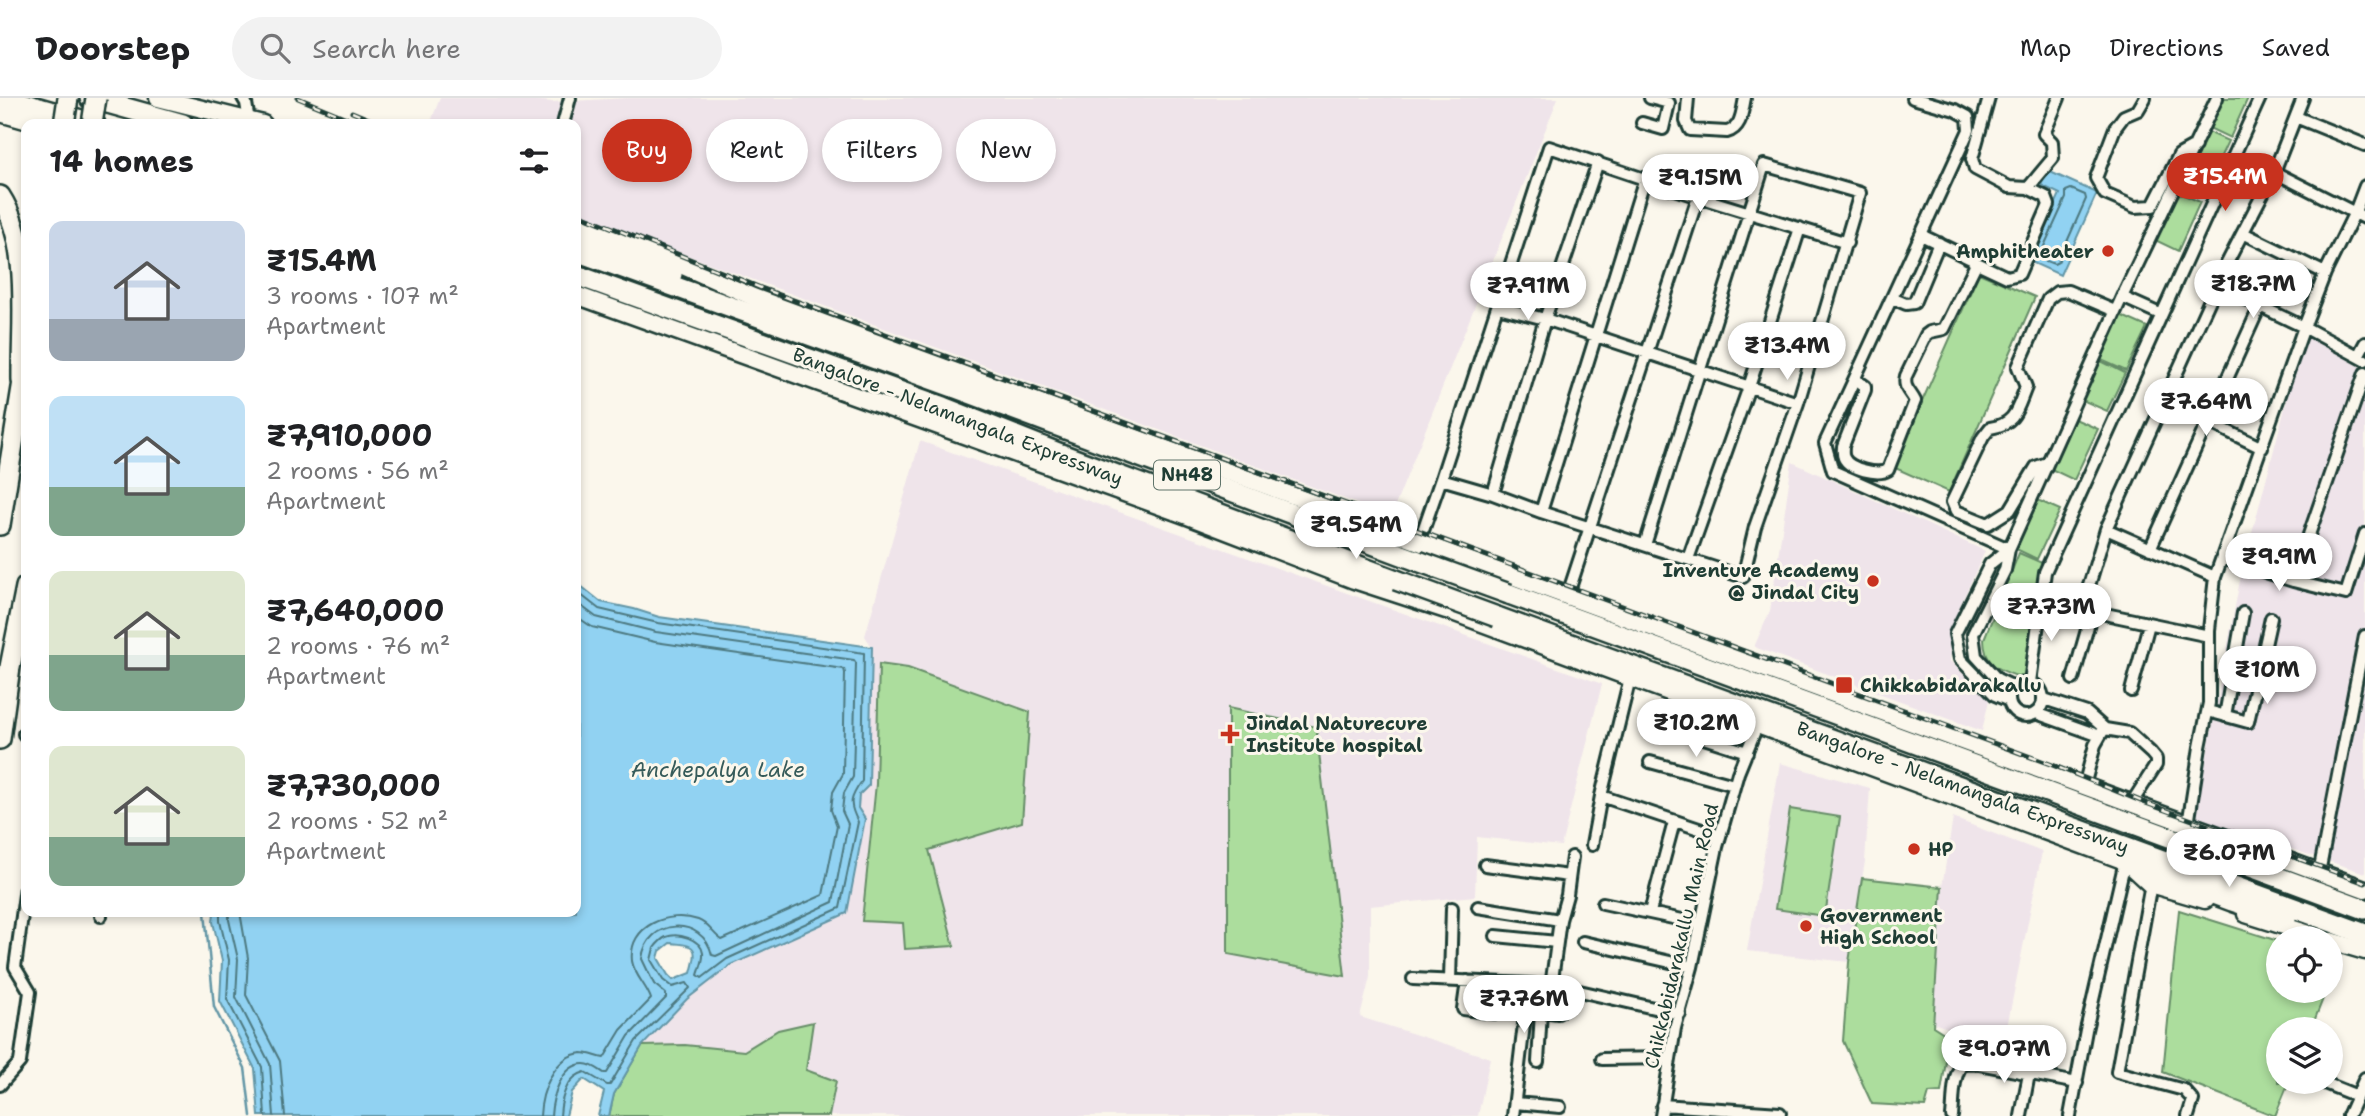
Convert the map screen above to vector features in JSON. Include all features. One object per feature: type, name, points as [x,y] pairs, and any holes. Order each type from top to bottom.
[{"type":"highway","points":[[4,98],[77,119]]},
{"type":"highway","points":[[65,119],[68,98]]},
{"type":"highway","points":[[90,98],[165,119]]},
{"type":"highway","points":[[94,119],[96,98]]},
{"type":"highway","points":[[0,196],[12,222],[21,277]]},
{"type":"highway","points":[[581,238],[648,262],[741,309]]},
{"type":"highway","name":"Bangalore - Nelamangala Expressway","points":[[581,253],[956,388],[2365,909]]},
{"type":"highway","name":"Bangalore - Nelamangala Expressway","points":[[581,277],[943,407],[1383,575],[1943,780],[2316,926]]},
{"type":"highway","points":[[0,525],[21,392]]},
{"type":"highway","points":[[0,739],[21,612]]},
{"type":"highway","points":[[2124,861],[2259,910],[2314,926]]},
{"type":"highway","name":"Bangalore - Nelamangala Expressway","points":[[2343,931],[2365,934]]},
{"type":"street","points":[[158,98],[240,119]]},
{"type":"street","points":[[243,98],[254,119]]},
{"type":"street","points":[[564,119],[570,98]]},
{"type":"street","points":[[1650,98],[1669,103],[1688,102],[1686,121],[1690,130],[1727,132],[1732,132],[1738,125],[1745,98]]},
{"type":"street","points":[[1913,98],[1955,110],[1968,117],[1969,130],[1825,443],[1833,471],[2009,549]]},
{"type":"street","points":[[1921,235],[2007,277],[2019,274],[2049,205],[2046,197],[2028,188],[2009,187],[1975,169],[1972,159],[1989,98]]},
{"type":"street","points":[[2028,188],[2053,158],[2052,142],[2044,134],[2059,98]]},
{"type":"street","points":[[2144,98],[2138,110],[2124,116],[2115,128],[2096,178],[2105,194],[2135,207],[2153,205],[2179,155],[2196,145]]},
{"type":"street","points":[[2014,687],[1997,679],[1976,656],[1973,634],[2006,570],[2009,549],[2115,311],[2217,98]]},
{"type":"street","points":[[2030,682],[2045,572],[2260,98]]},
{"type":"street","points":[[2073,679],[2106,529],[2144,450],[2216,285],[2274,172],[2303,98]]},
{"type":"street","points":[[1642,122],[1663,129],[1669,103]]},
{"type":"street","points":[[0,113],[21,119]]},
{"type":"street","points":[[2296,117],[2365,145]]},
{"type":"street","points":[[1419,542],[1549,146],[1847,243]]},
{"type":"street","points":[[1493,494],[1545,319],[1598,162]]},
{"type":"street","points":[[1441,480],[1493,494],[1541,512],[1743,577],[1755,527],[1798,403],[1860,193],[1764,166],[1645,545]]},
{"type":"street","points":[[2274,172],[2360,215]]},
{"type":"street","points":[[1541,512],[1645,178]]},
{"type":"street","points":[[2188,825],[2209,703],[2209,636],[2214,577],[2304,327],[2325,273],[2360,215],[2365,186]]},
{"type":"street","points":[[1567,597],[1699,197]]},
{"type":"street","points":[[581,226],[754,297],[1215,469],[1452,553],[2365,890]]},
{"type":"street","points":[[1688,559],[1749,387],[1800,229]]},
{"type":"street","points":[[2243,233],[2325,273]]},
{"type":"street","points":[[1892,298],[1906,304],[1914,303],[1939,243]]},
{"type":"street","points":[[1855,379],[1865,386],[1866,390],[1843,446],[1843,456],[1847,462],[1871,473],[1883,473],[1888,470],[1914,401],[1904,383],[1906,376],[1926,334],[1944,329],[1975,262]]},
{"type":"street","points":[[2216,285],[2362,358],[2365,343]]},
{"type":"street","points":[[2047,463],[2036,467],[2010,510],[1988,524],[1956,510],[1952,502],[1983,437],[1990,428],[2004,426],[2012,420],[2026,387],[2018,367],[2048,299],[2057,292],[2068,291],[2115,311]]},
{"type":"street","points":[[581,297],[1185,515],[1354,579],[1455,613],[2124,861],[2151,884],[2312,926]]},
{"type":"street","points":[[2122,297],[2160,314]]},
{"type":"street","points":[[2150,549],[2260,306]]},
{"type":"street","points":[[1498,307],[1545,319],[1798,403]]},
{"type":"street","points":[[2293,581],[2365,373]]},
{"type":"street","points":[[2164,400],[2262,448]]},
{"type":"street","points":[[2106,529],[2214,577]]},
{"type":"street","points":[[2222,558],[2293,581],[2346,594],[2365,534]]},
{"type":"street","points":[[2009,549],[1990,564],[1955,634],[1959,659],[1994,695],[2009,701]]},
{"type":"street","points":[[1433,606],[1452,553]]},
{"type":"street","points":[[1455,613],[1472,561]]},
{"type":"street","points":[[2063,605],[2209,636]]},
{"type":"street","points":[[2225,716],[2243,613]]},
{"type":"street","points":[[2207,711],[2248,722],[2271,618]]},
{"type":"street","points":[[2131,691],[2149,624]]},
{"type":"street","points":[[2319,873],[2365,636]]},
{"type":"street","points":[[1592,845],[1630,678]]},
{"type":"street","points":[[2030,682],[2039,687],[2044,699],[2036,713],[2021,716],[2013,710],[2009,701],[2014,687],[2030,682]]},
{"type":"street","points":[[2044,699],[2087,713],[2103,733]]},
{"type":"street","points":[[2036,713],[2103,733],[2129,733],[2151,752],[2156,759],[2156,765],[2131,804]]},
{"type":"street","points":[[1660,724],[1746,752]]},
{"type":"street","name":"Chikkabidarakallu Main Road","points":[[1662,1111],[1675,1028],[1692,967],[1720,836],[1734,785],[1757,726]]},
{"type":"street","points":[[2084,786],[2095,745],[2103,733]]},
{"type":"street","points":[[1650,762],[1734,785]]},
{"type":"street","points":[[1601,796],[1720,836]]},
{"type":"street","points":[[1650,912],[1674,822]]},
{"type":"street","points":[[1552,987],[1560,920],[1567,895],[1572,857]]},
{"type":"street","points":[[2070,1116],[2086,1030],[2124,861]]},
{"type":"street","points":[[1485,865],[1569,876]]},
{"type":"street","points":[[2151,884],[2118,1073],[2184,1090],[2193,1100],[2188,1116]]},
{"type":"street","points":[[1603,903],[1701,924]]},
{"type":"street","points":[[1478,907],[1560,920]]},
{"type":"street","points":[[1450,980],[1452,908]]},
{"type":"street","points":[[0,1085],[20,1062],[30,992],[15,967],[22,917]]},
{"type":"street","points":[[1496,936],[1557,942]]},
{"type":"street","points":[[1583,942],[1692,967]]},
{"type":"street","points":[[2343,945],[2365,951]]},
{"type":"street","points":[[1413,979],[1575,990],[1680,1014]]},
{"type":"street","points":[[1467,981],[1463,1009],[1495,1013]]},
{"type":"street","points":[[1513,1116],[1526,1004],[1541,1011],[1558,1013]]},
{"type":"street","points":[[1538,1062],[1541,1011]]},
{"type":"street","points":[[1602,1059],[1670,1058]]},
{"type":"street","points":[[1952,1116],[1956,1077],[1963,1063],[2077,1083]]},
{"type":"street","points":[[2021,1116],[2029,1074]]},
{"type":"street","points":[[2348,1116],[2365,1079]]},
{"type":"street","points":[[2343,1090],[2357,1096]]},
{"type":"street","points":[[1515,1103],[1560,1107]]},
{"type":"street","points":[[1662,1111],[1780,1112]]},
{"type":"shaded area","points":[[440,98],[518,98],[552,102],[627,98],[1558,98],[1391,516],[581,216],[581,119],[432,119]]},
{"type":"shaded area","points":[[2304,335],[2365,369],[2365,873],[2195,818],[2241,575]]},
{"type":"shaded area","name":"Jindal Naturecure Institute hospital","points":[[920,441],[1602,684],[1561,846],[1477,837],[1475,896],[1370,906],[1370,977],[1360,1017],[1490,1058],[1478,1116],[609,1116],[642,1046],[687,999],[731,965],[847,913],[859,795],[869,785],[872,647],[865,636]]},
{"type":"shaded area","name":"Inventure Academy @ Jindal City","points":[[1792,462],[1985,551],[1949,630],[1950,661],[1989,700],[1982,731],[1754,647],[1770,611]]},
{"type":"shaded area","points":[[1780,763],[1870,788],[1865,861],[1849,962],[1747,951]]},
{"type":"shaded area","points":[[1953,818],[2042,852],[2003,1047],[1933,1023],[1942,887]]},
{"type":"green space","points":[[2221,98],[2248,98],[2230,138],[2207,127]]},
{"type":"green space","points":[[2206,131],[2228,141],[2207,186],[2185,176]]},
{"type":"green space","points":[[2175,191],[2200,202],[2178,251],[2153,239]]},
{"type":"green space","points":[[1979,273],[2035,297],[1949,492],[1893,467]]},
{"type":"green space","points":[[2120,315],[2147,327],[2126,371],[2099,359]]},
{"type":"green space","points":[[2099,360],[2125,373],[2107,411],[2080,399]]},
{"type":"green space","points":[[2075,419],[2098,429],[2074,480],[2051,469]]},
{"type":"green space","points":[[2035,499],[2060,510],[2037,559],[2012,547]]},
{"type":"green space","points":[[2019,553],[2042,563],[2038,576],[2028,680],[2004,671],[1992,663],[1985,649],[1984,639]]},
{"type":"green space","points":[[879,664],[908,668],[1030,712],[1022,822],[929,850],[954,946],[905,949],[903,923],[862,921],[876,784]]},
{"type":"green space","points":[[1228,708],[1316,727],[1345,976],[1228,954]]},
{"type":"green space","points":[[1790,809],[1840,817],[1825,916],[1775,909]]},
{"type":"green space","points":[[1862,878],[1942,887],[1933,1026],[1950,1037],[1941,1092],[1929,1093],[1925,1107],[1872,1104],[1843,1041],[1849,962]]},
{"type":"green space","points":[[2179,910],[2266,937],[2266,1003],[2321,1003],[2316,1017],[2266,1017],[2266,1094],[2284,1094],[2275,1116],[2163,1072]]},
{"type":"green space","points":[[813,1022],[806,1070],[836,1081],[829,1116],[609,1116],[614,1094],[642,1046],[685,1045],[744,1051],[778,1030]]},
{"type":"water","points":[[2048,171],[2097,193],[2060,275],[2029,261],[2060,194],[2041,185]]},
{"type":"water","name":"Anchepalya Lake","points":[[581,586],[601,602],[659,617],[872,647],[869,785],[859,795],[858,808],[865,819],[847,913],[731,965],[687,999],[642,1046],[614,1094],[609,1116],[598,1116],[604,1092],[584,1079],[572,1092],[566,1116],[259,1116],[255,1069],[220,1001],[222,961],[214,917],[581,917]],"holes":[[[670,943],[690,947],[695,953],[691,973],[673,980],[658,958],[660,951]]]},
{"type":"waterway","points":[[205,917],[214,1007],[245,1068],[251,1116]]},
{"type":"railway","points":[[298,98],[349,119]]},
{"type":"railway","points":[[352,112],[369,119]]},
{"type":"railway","points":[[581,215],[761,288],[2365,883]]},
{"type":"place","name":"Amphitheater","points":[[2108,251]]},
{"type":"place","name":"Inventure Academy @ Jindal City","points":[[1873,581]]},
{"type":"place","name":"Chikkabidarakallu","points":[[1844,685]]},
{"type":"place","name":"Jindal Naturecure Institute hospital","points":[[1230,734]]},
{"type":"place","name":"HP","points":[[1914,849]]},
{"type":"place","name":"Government High School","points":[[1806,926]]}]
